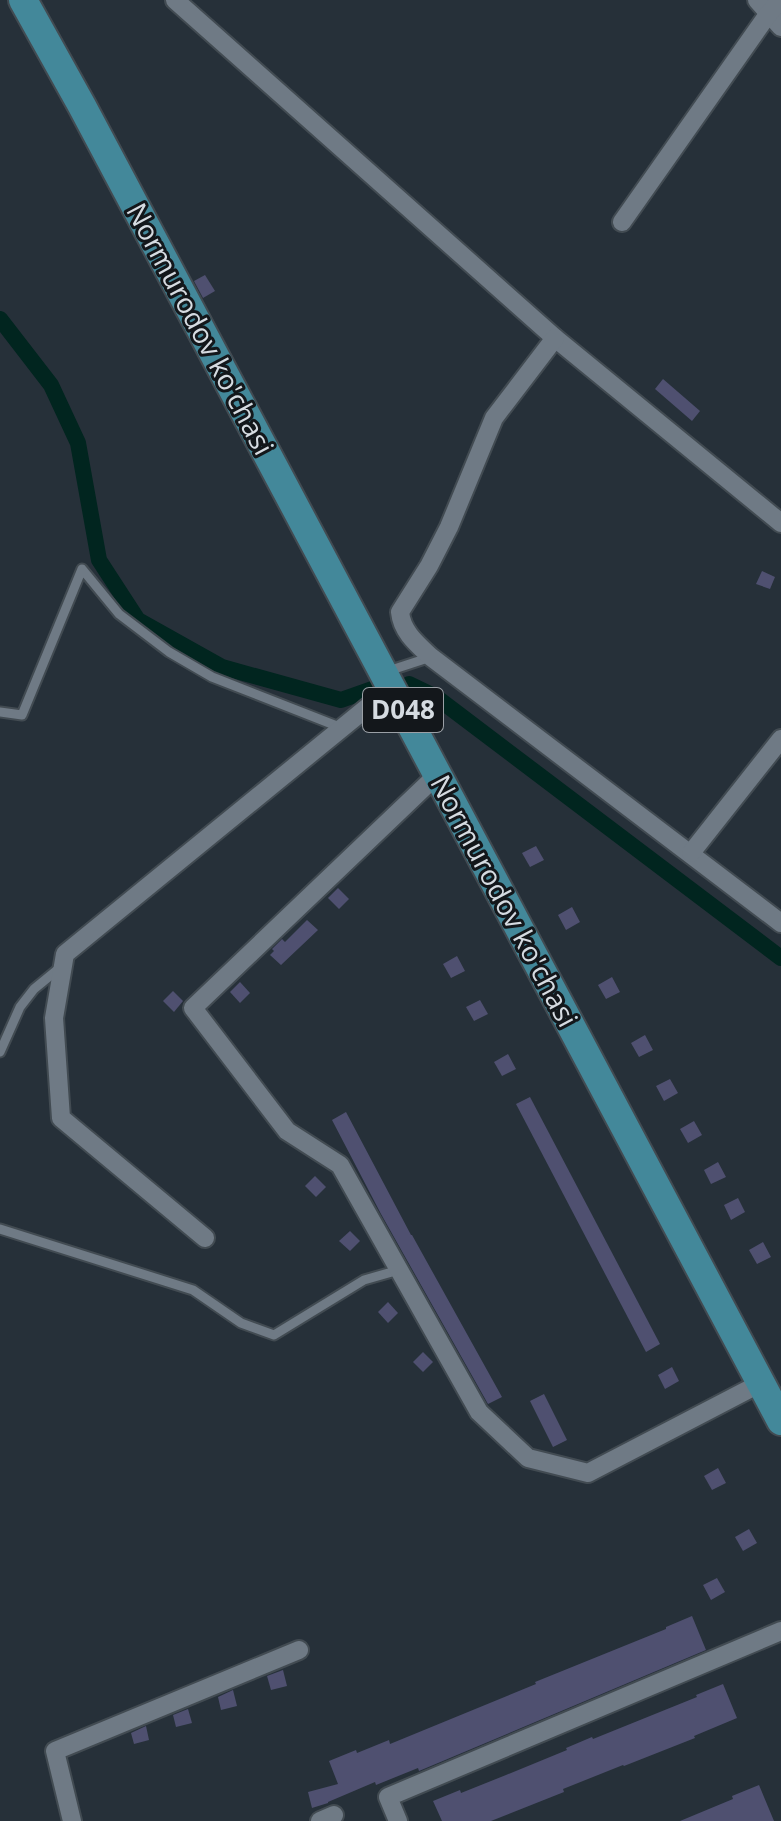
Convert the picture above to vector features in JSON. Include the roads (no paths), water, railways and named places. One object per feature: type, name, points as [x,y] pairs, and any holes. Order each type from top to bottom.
[{"type":"main road","name":"Normurodov ko'chasi","points":[[23,0],[781,1421]]},
{"type":"street","points":[[175,0],[555,338],[781,523]]},
{"type":"street","points":[[622,222],[772,10]]},
{"type":"street","points":[[555,338],[494,418],[449,527],[400,612],[401,619],[409,636],[431,657],[781,923]]},
{"type":"street","points":[[205,1238],[61,1118],[54,1018],[65,954],[342,728],[387,680]]},
{"type":"street","points":[[691,853],[781,739]]},
{"type":"street","points":[[437,775],[193,1008],[287,1131],[340,1165],[479,1412],[528,1458],[588,1473],[761,1383]]},
{"type":"street","points":[[398,1821],[388,1797],[781,1631]]},
{"type":"street","points":[[72,1821],[55,1751],[299,1650]]},
{"type":"lane","points":[[0,712],[22,715],[82,569],[119,614],[169,652],[212,677],[342,728]]},
{"type":"lane","points":[[387,680],[431,657]]},
{"type":"lane","points":[[0,1052],[20,1007],[34,989],[63,965]]},
{"type":"lane","points":[[0,1229],[193,1290],[241,1323],[274,1335],[364,1280],[399,1270]]},
{"type":"waterway","points":[[0,319],[51,385],[78,443],[99,560],[138,620],[222,667],[341,700],[375,688]]},
{"type":"waterway","points":[[409,684],[436,697],[781,958]]}]
